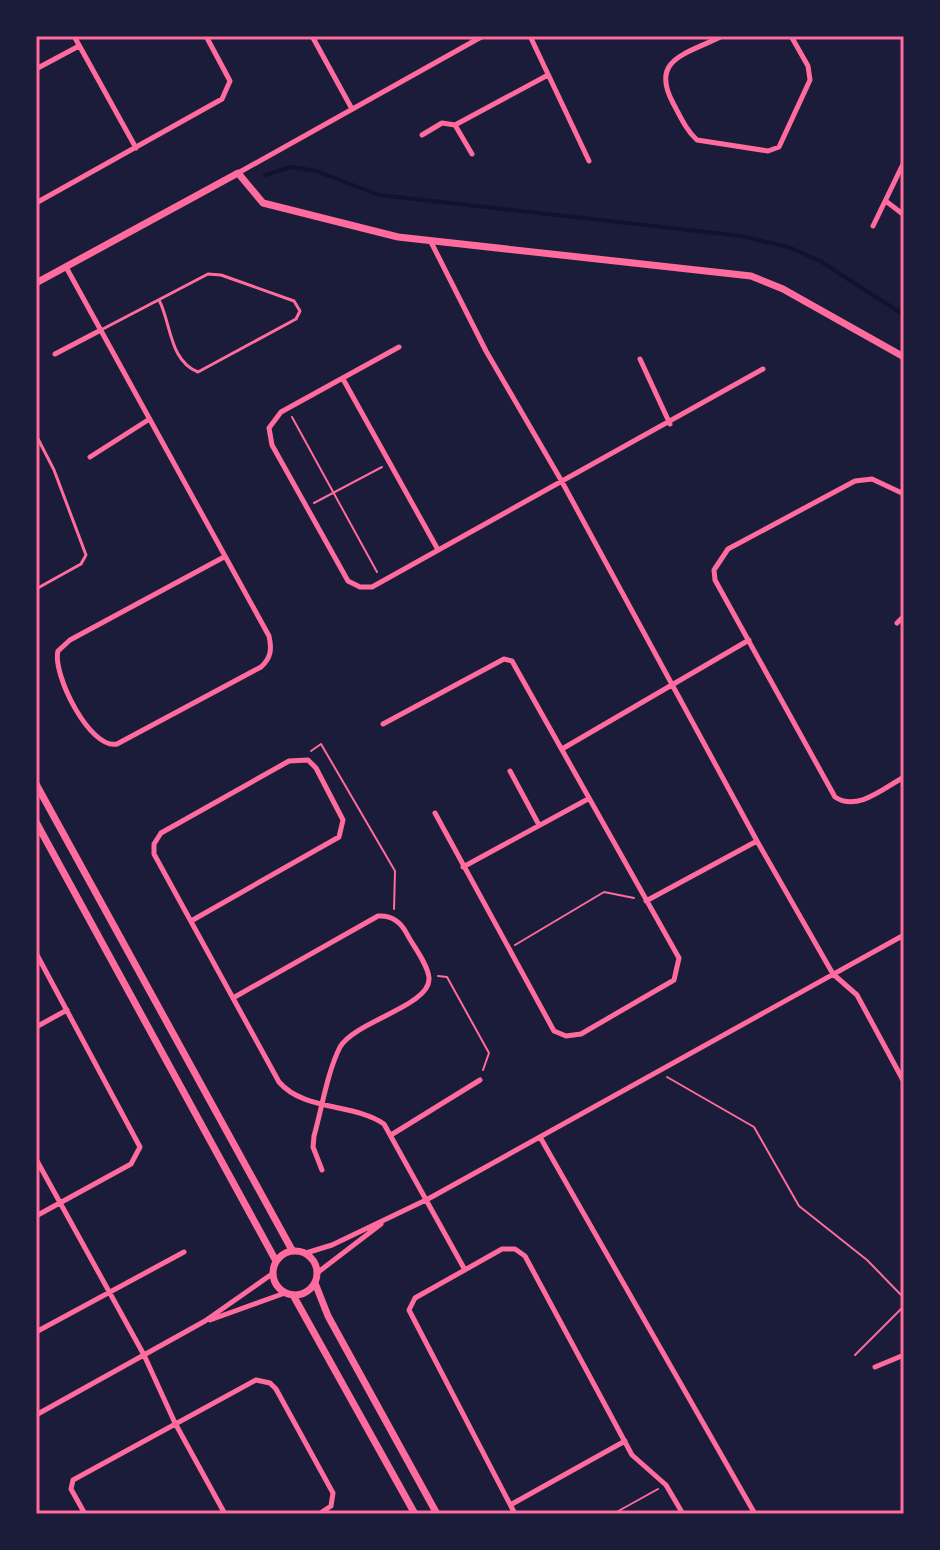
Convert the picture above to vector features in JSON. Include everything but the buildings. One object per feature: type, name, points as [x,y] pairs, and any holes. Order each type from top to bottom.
[{"type":"street","points":[[74,36],[136,148]]},
{"type":"street","points":[[36,203],[213,107],[227,94],[228,75],[206,36]]},
{"type":"street","points":[[312,36],[352,109]]},
{"type":"street","points":[[36,283],[483,36]]},
{"type":"street","points":[[530,36],[589,161]]},
{"type":"street","points":[[722,36],[673,62],[664,74],[663,83],[685,126],[697,140],[768,151],[782,144],[810,80],[808,66],[791,36]]},
{"type":"street","points":[[36,69],[79,46]]},
{"type":"street","points":[[422,135],[442,123],[455,125],[548,75]]},
{"type":"street","points":[[455,125],[472,154]]},
{"type":"street","points":[[873,226],[904,162]]},
{"type":"street","points":[[238,173],[255,198],[267,204],[431,242],[751,276],[783,289],[904,357]]},
{"type":"street","points":[[887,202],[904,215]]},
{"type":"street","points":[[431,242],[486,351],[561,480],[757,841],[833,974],[857,995],[904,1082]]},
{"type":"street","points":[[66,267],[269,636],[271,654],[261,667],[112,746],[102,743],[90,732],[58,673],[56,659],[62,645],[224,557]]},
{"type":"street","points":[[55,354],[99,331]]},
{"type":"street","points":[[399,347],[287,409],[275,417],[269,433],[348,581],[365,588],[670,424],[763,369]]},
{"type":"street","points":[[640,359],[670,424]]},
{"type":"street","points":[[343,379],[437,548]]},
{"type":"street","points":[[90,457],[148,420]]},
{"type":"street","points":[[904,494],[872,479],[855,481],[722,555],[715,565],[715,580],[835,797],[844,802],[859,802],[904,777]]},
{"type":"street","points":[[897,623],[904,616]]},
{"type":"street","points":[[562,749],[749,640]]},
{"type":"street","points":[[383,724],[504,659],[515,663],[679,958],[678,973],[668,985],[581,1034],[561,1035],[548,1024],[435,813]]},
{"type":"street","points":[[191,921],[339,837],[343,820],[316,768],[301,758],[289,761],[161,833],[154,844],[154,854],[233,998],[285,1089],[375,1118],[391,1135],[465,1270]]},
{"type":"street","points":[[510,771],[539,825]]},
{"type":"street","points":[[36,784],[292,1250]]},
{"type":"street","points":[[463,867],[588,799]]},
{"type":"street","points":[[36,822],[276,1261]]},
{"type":"street","points":[[646,901],[757,841]]},
{"type":"street","points":[[233,998],[378,916],[393,919],[404,927],[429,975],[427,988],[418,997],[345,1040],[323,1103],[313,1147],[322,1170]]},
{"type":"street","points":[[36,1415],[205,1321],[272,1274],[276,1261],[292,1250],[306,1253],[385,1221],[428,1199],[904,935]]},
{"type":"street","points":[[36,953],[140,1147],[131,1164],[36,1216]]},
{"type":"street","points":[[36,1027],[67,1010]]},
{"type":"street","points":[[391,1135],[480,1080]]},
{"type":"street","points":[[540,1137],[755,1514]]},
{"type":"street","points":[[36,1159],[144,1355],[175,1423],[225,1514]]},
{"type":"street","points":[[317,1273],[385,1221]]},
{"type":"street","points":[[515,1514],[409,1316],[415,1298],[502,1249],[522,1253],[625,1441],[640,1464],[666,1485],[683,1514]]},
{"type":"street","points":[[36,1332],[184,1252]]},
{"type":"street","points":[[306,1253],[316,1264],[315,1283],[328,1316],[437,1514]]},
{"type":"street","points":[[272,1274],[277,1286],[289,1294],[415,1514]]},
{"type":"street","points":[[205,1321],[289,1294],[306,1292],[315,1283]]},
{"type":"street","points":[[875,1367],[904,1355]]},
{"type":"street","points":[[85,1514],[71,1489],[73,1480],[252,1381],[270,1383],[333,1493],[331,1506],[319,1514]]},
{"type":"street","points":[[512,1504],[625,1441]]},
{"type":"lane","points":[[99,331],[159,300],[213,274],[294,301],[300,311],[296,319],[198,372],[187,364],[169,335],[159,300]]},
{"type":"lane","points":[[36,435],[54,470],[86,555],[81,564],[36,589]]},
{"type":"path","points":[[287,409],[382,581]]},
{"type":"path","points":[[307,507],[390,463]]},
{"type":"path","points":[[301,758],[321,744],[395,871],[393,919]]},
{"type":"path","points":[[508,950],[604,892],[646,901]]},
{"type":"path","points":[[429,975],[447,977],[489,1053],[480,1080]]},
{"type":"path","points":[[661,1070],[667,1077],[754,1127],[799,1206],[867,1260],[904,1298]]},
{"type":"path","points":[[855,1355],[904,1306]]},
{"type":"path","points":[[613,1514],[666,1485]]},
{"type":"waterway","points":[[265,175],[291,167],[316,171],[379,195],[741,236],[788,247],[820,261],[904,315]]}]
